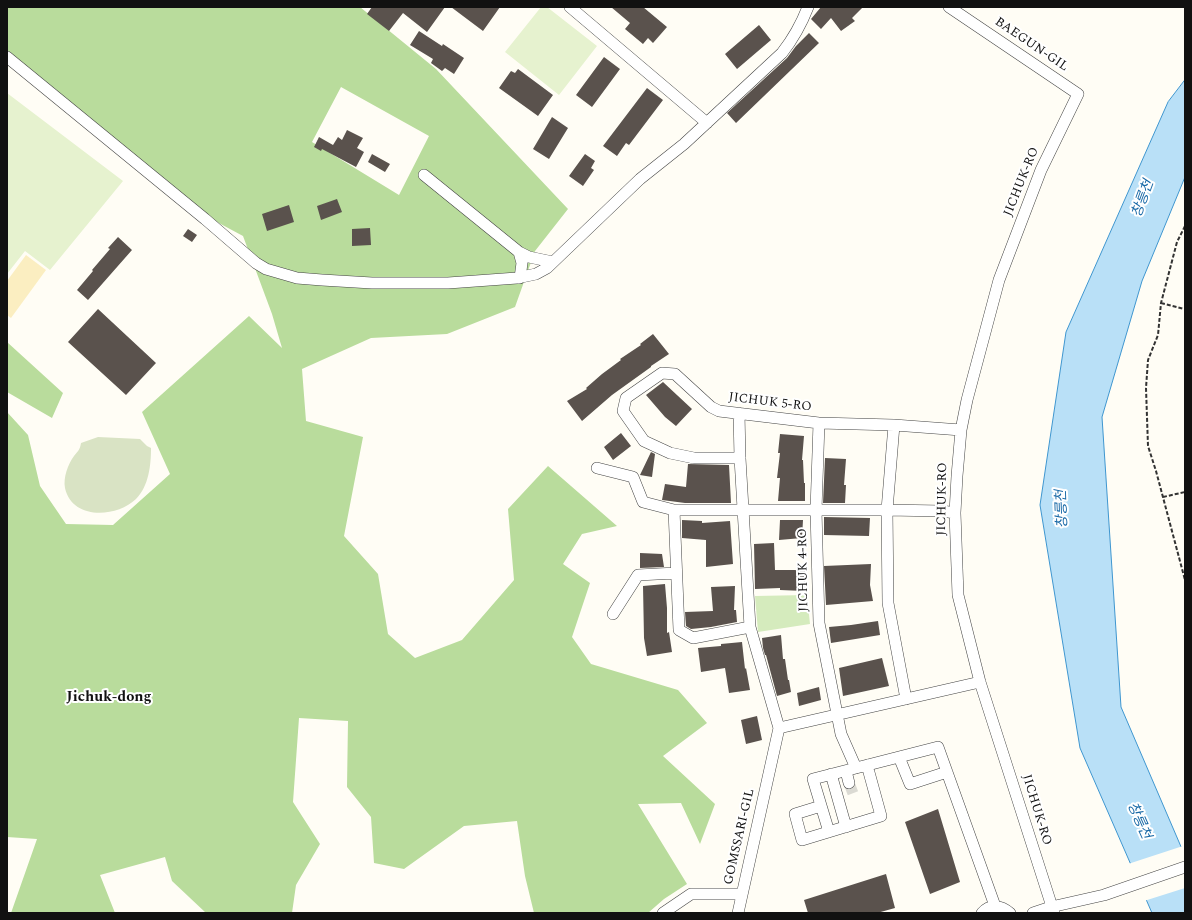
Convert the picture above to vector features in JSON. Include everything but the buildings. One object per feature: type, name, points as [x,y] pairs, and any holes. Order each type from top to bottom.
[{"type":"street","points":[[570,7],[707,123]]},
{"type":"street","points":[[7,57],[205,219],[256,263],[266,269],[297,278],[372,283],[448,283],[520,278],[536,274],[547,268],[640,180],[684,144],[782,53],[797,33],[808,7]]},
{"type":"street","name":"BAEGUN-GIL","points":[[949,7],[1078,94]]},
{"type":"street","name":"JICHUK-RO","points":[[1053,910],[980,682],[958,595],[955,513],[961,430],[967,400],[999,280],[1041,170],[1078,94]]},
{"type":"street","points":[[424,175],[519,252],[533,258],[554,262]]},
{"type":"street","points":[[519,252],[522,263],[520,278]]},
{"type":"street","name":"JICHUK 5-RO","points":[[740,458],[694,458],[670,453],[644,442],[623,411],[626,398],[662,373],[675,374],[711,407],[719,411],[819,423],[894,424],[961,430]]},
{"type":"street","points":[[739,414],[740,458],[750,627],[779,728],[980,682]]},
{"type":"street","name":"JICHUK 4-RO","points":[[819,423],[816,510],[819,623],[841,734],[851,770],[849,783]]},
{"type":"street","points":[[894,424],[887,510],[888,603],[906,699]]},
{"type":"street","points":[[597,468],[633,478],[643,502],[674,510],[887,510],[942,511],[955,513]]},
{"type":"street","points":[[674,510],[679,630],[693,638],[750,627]]},
{"type":"street","points":[[613,614],[638,575],[676,573]]},
{"type":"street","name":"GOMSSARI-GIL","points":[[663,913],[691,894],[742,894],[779,728]]},
{"type":"street","points":[[829,832],[813,779],[938,747],[995,906]]},
{"type":"street","points":[[899,757],[910,784],[947,772]]},
{"type":"street","points":[[821,806],[795,814],[802,840],[881,816],[867,765]]},
{"type":"street","points":[[831,774],[846,827]]},
{"type":"street","points":[[1033,913],[1053,910],[1104,895],[1185,867]]},
{"type":"street","points":[[738,913],[742,894]]},
{"type":"street","points":[[982,913],[989,907],[995,906],[1001,907],[1010,913]]},
{"type":"path","points":[[1185,226],[1177,242],[1161,303],[1158,335],[1148,360],[1146,388],[1148,446],[1185,579]]},
{"type":"path","points":[[1161,303],[1184,309]]},
{"type":"path","points":[[1163,497],[1185,492]]},
{"type":"green space","points":[[7,7],[360,7],[436,69],[568,209],[535,251],[515,307],[447,334],[371,338],[302,369],[306,421],[363,437],[344,536],[378,574],[388,634],[415,658],[462,640],[514,580],[508,509],[548,466],[617,526],[582,534],[563,564],[590,583],[572,637],[591,664],[678,690],[707,723],[663,756],[715,804],[700,844],[681,803],[638,804],[687,884],[664,899],[648,913],[534,913],[525,876],[517,821],[464,826],[404,869],[374,863],[371,817],[347,787],[348,721],[299,718],[293,802],[320,844],[296,885],[292,913],[206,913],[172,881],[165,857],[100,875],[115,913],[11,913],[37,839],[7,837],[7,412],[28,435],[40,486],[66,524],[113,525],[170,474],[142,412],[249,316],[282,348],[272,314],[243,236],[189,207],[64,105],[7,50]],"holes":[[[341,87],[429,136],[399,195],[312,142]]]},
{"type":"green space","points":[[541,7],[547,7],[597,46],[559,95],[505,52]]},
{"type":"green space","points":[[7,93],[123,181],[50,270],[25,251],[7,274]]},
{"type":"green space","points":[[7,342],[63,393],[52,418],[7,392]]},
{"type":"green space","points":[[98,437],[140,439],[151,448],[146,482],[144,488],[136,499],[117,510],[96,513],[85,511],[76,506],[69,498],[65,488],[65,476],[68,467],[81,443]]},
{"type":"green space","points":[[807,595],[810,624],[758,632],[755,596]]},
{"type":"sand","points":[[26,255],[46,270],[11,318],[7,315],[7,281]]},
{"type":"water","name":"창릉천","points":[[1185,80],[1185,177],[1142,281],[1102,417],[1121,707],[1185,856],[1185,913],[1152,913],[1080,748],[1040,505],[1066,332],[1168,102]]},
{"type":"pier","points":[[1183,846],[1185,850],[1185,888],[1144,901],[1128,864]]},
{"type":"tunnel","points":[[849,783],[854,796]]},
{"type":"district","name":"Jichuk-dong","points":[[109,698]]}]
